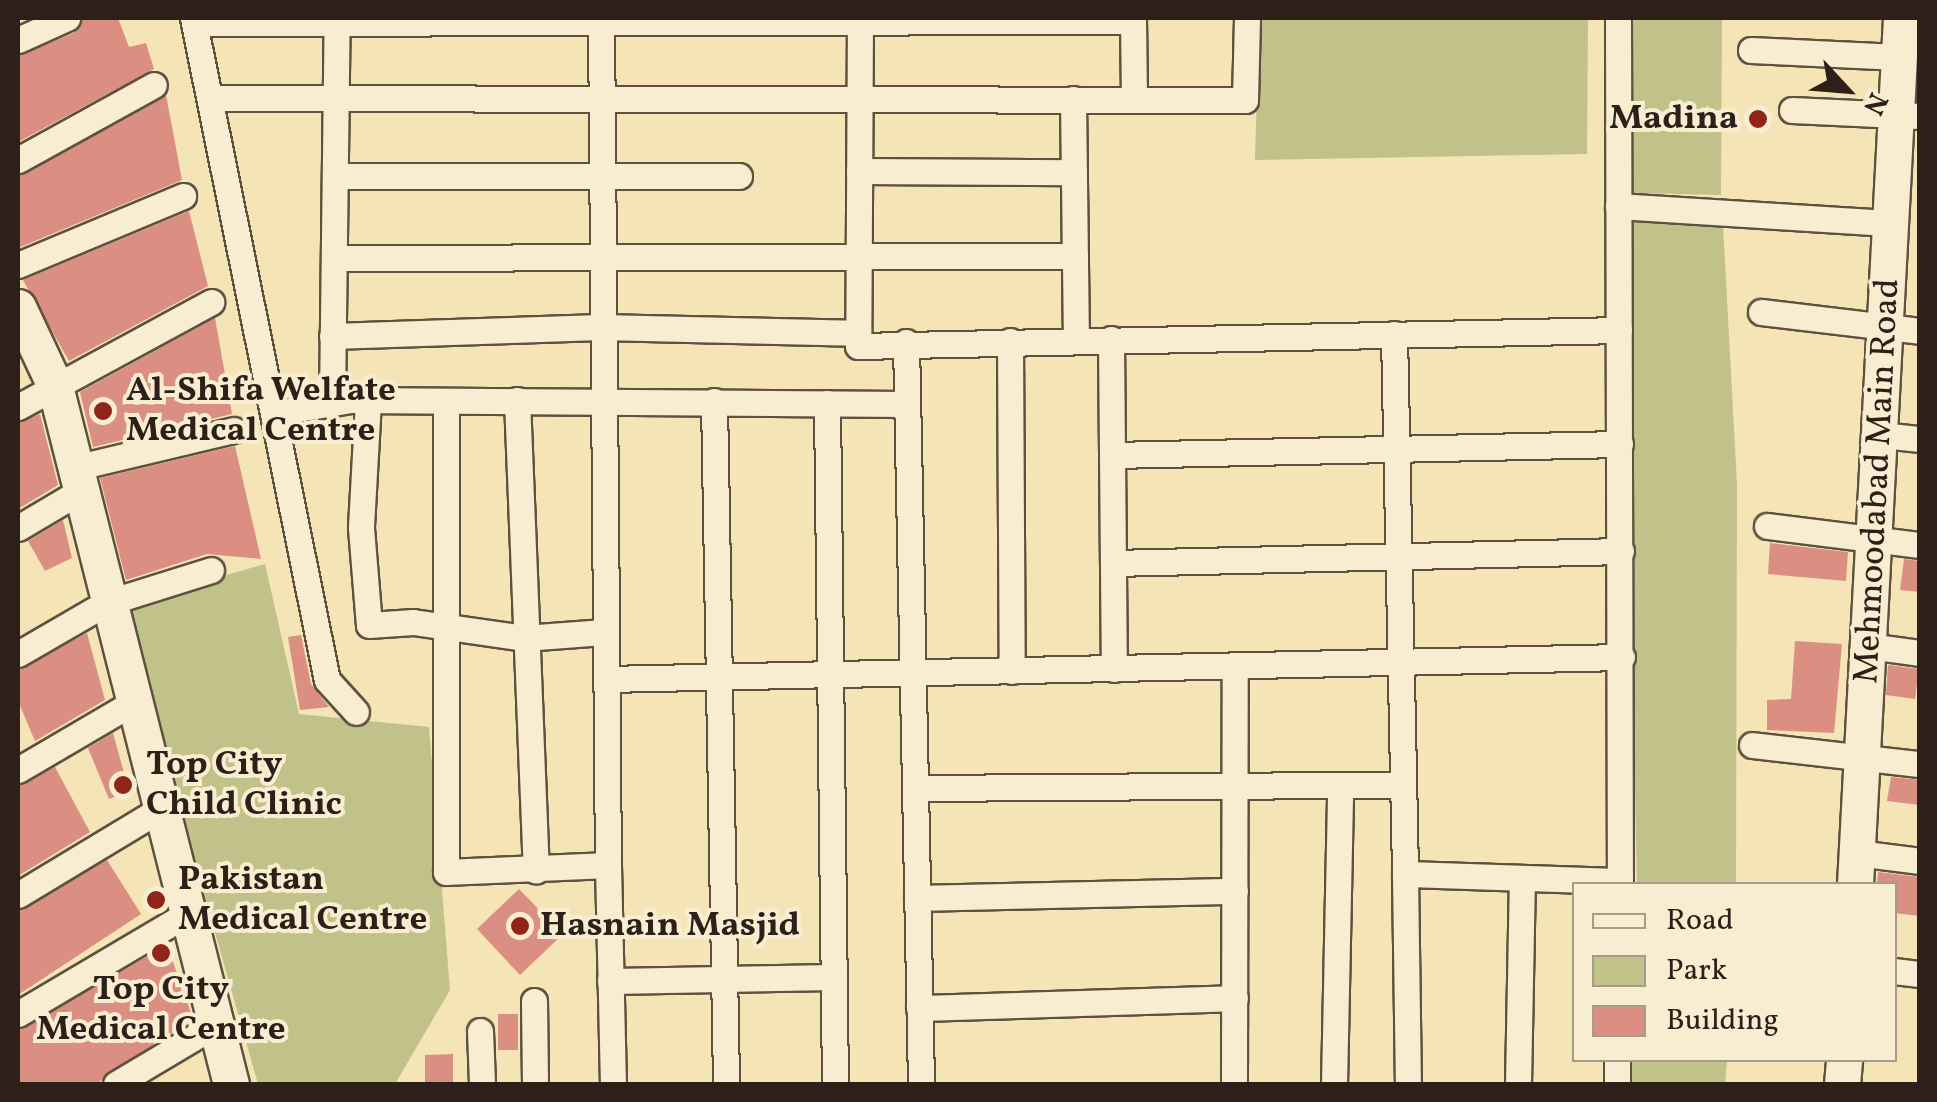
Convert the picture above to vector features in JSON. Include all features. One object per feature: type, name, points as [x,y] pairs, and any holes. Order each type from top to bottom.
[{"type":"street","points":[[18,40],[68,18]]},
{"type":"street","points":[[211,98],[1245,100],[1247,18]]},
{"type":"street","points":[[1618,18],[1620,882]]},
{"type":"street","name":"Mehmoodabad Main Road","points":[[1856,869],[1881,435],[1903,329],[1908,115],[1899,57],[1901,18]]},
{"type":"street","points":[[356,712],[328,684],[194,20],[1134,19],[1134,99]]},
{"type":"street","points":[[332,402],[339,176],[337,20]]},
{"type":"street","points":[[601,20],[600,398],[614,1084]]},
{"type":"street","points":[[860,20],[858,346],[1619,330]]},
{"type":"street","points":[[1752,50],[1899,57]]},
{"type":"street","points":[[18,160],[154,85]]},
{"type":"street","points":[[1073,99],[1076,340]]},
{"type":"street","points":[[1792,110],[1908,115]]},
{"type":"street","points":[[859,171],[1074,172]]},
{"type":"street","points":[[339,176],[739,176]]},
{"type":"street","points":[[18,265],[183,196]]},
{"type":"street","points":[[1618,206],[1906,224]]},
{"type":"street","points":[[336,258],[1076,256]]},
{"type":"street","points":[[18,407],[211,302]]},
{"type":"street","points":[[1761,312],[1903,329]]},
{"type":"street","points":[[20,315],[56,386],[128,705],[210,1028],[230,1084]]},
{"type":"street","points":[[332,336],[600,328],[858,333]]},
{"type":"street","points":[[1394,334],[1408,1084]]},
{"type":"street","points":[[1111,339],[1114,669]]},
{"type":"street","points":[[1010,340],[1012,671]]},
{"type":"street","points":[[906,342],[921,1084]]},
{"type":"street","points":[[274,413],[332,402],[368,401],[600,398],[907,404]]},
{"type":"street","points":[[516,400],[536,871]]},
{"type":"street","points":[[368,401],[361,528],[368,625],[447,628],[524,638],[604,632]]},
{"type":"street","points":[[446,401],[446,872],[608,865]]},
{"type":"street","points":[[714,401],[726,1084]]},
{"type":"street","points":[[827,403],[836,1084]]},
{"type":"street","points":[[18,528],[78,479],[234,430]]},
{"type":"street","points":[[1881,435],[1920,439]]},
{"type":"street","points":[[1112,455],[1620,444]]},
{"type":"street","points":[[1768,526],[1920,545]]},
{"type":"street","points":[[1113,563],[1621,550]]},
{"type":"street","points":[[18,654],[106,603],[211,570]]},
{"type":"street","points":[[1869,646],[1920,653]]},
{"type":"street","points":[[606,679],[1622,657]]},
{"type":"street","points":[[1234,1084],[1236,666]]},
{"type":"street","points":[[18,770],[128,705]]},
{"type":"street","points":[[1752,745],[1920,764]]},
{"type":"street","points":[[915,788],[1403,785]]},
{"type":"street","points":[[1334,1084],[1340,786]]},
{"type":"street","points":[[18,895],[157,811]]},
{"type":"street","points":[[1856,869],[1920,862]]},
{"type":"street","points":[[1404,874],[1600,882]]},
{"type":"street","points":[[1518,1084],[1522,878]]},
{"type":"street","points":[[917,898],[1235,891]]},
{"type":"street","points":[[18,1014],[182,917]]},
{"type":"street","points":[[610,981],[834,977]]},
{"type":"street","points":[[919,1008],[1235,998]]},
{"type":"street","points":[[534,1001],[536,1084]]},
{"type":"street","points":[[116,1084],[210,1028]]},
{"type":"street","points":[[480,1031],[482,1084]]},
{"type":"green space","points":[[1259,18],[1588,18],[1587,154],[1255,160]]},
{"type":"green space","points":[[1631,18],[1722,18],[1721,195],[1631,193]]},
{"type":"green space","points":[[1623,218],[1723,225],[1737,484],[1736,882],[1637,882]]},
{"type":"green space","points":[[265,564],[299,714],[429,727],[450,990],[395,1084],[258,1084],[122,605]]},
{"type":"green space","points":[[1628,1062],[1727,1062],[1725,1084],[1627,1084]]},
{"type":"building","points":[[83,18],[118,18],[129,47],[146,43],[154,69],[18,142],[18,56],[74,33]]},
{"type":"building","points":[[166,95],[182,180],[18,248],[18,176]]},
{"type":"building","points":[[189,211],[208,286],[69,361],[23,280]]},
{"type":"building","points":[[215,318],[232,414],[93,447],[80,392]]},
{"type":"building","points":[[40,414],[58,485],[18,509],[18,423]]},
{"type":"building","points":[[235,446],[261,559],[207,554],[126,580],[100,478]]},
{"type":"building","points":[[63,520],[72,558],[45,571],[28,541]]},
{"type":"building","points":[[1770,543],[1848,552],[1846,581],[1768,574]]},
{"type":"building","points":[[1904,559],[1920,561],[1920,592],[1900,590]]},
{"type":"building","points":[[87,633],[105,700],[35,741],[18,701],[18,670]]},
{"type":"building","points":[[301,635],[311,684],[329,707],[300,710],[288,637]]},
{"type":"building","points":[[1795,641],[1842,644],[1834,733],[1767,730],[1767,700],[1791,699]]},
{"type":"building","points":[[1888,665],[1919,669],[1915,699],[1886,695]]},
{"type":"building","points":[[113,733],[129,791],[109,799],[88,748]]},
{"type":"building","points":[[55,767],[90,832],[18,876],[18,786]]},
{"type":"building","points":[[1891,777],[1920,780],[1920,805],[1887,801]]},
{"type":"building","points":[[107,860],[141,914],[18,995],[18,911]]},
{"type":"building","points":[[1878,872],[1920,877],[1920,916],[1897,913],[1897,882],[1877,882]]},
{"type":"building","points":[[519,889],[563,934],[520,975],[477,929]]},
{"type":"building","points":[[167,945],[192,1016],[182,1026],[96,1084],[18,1084],[18,1030]]},
{"type":"building","points":[[498,1014],[518,1014],[518,1050],[498,1050]]},
{"type":"building","points":[[453,1054],[453,1084],[425,1084],[425,1055]]},
{"type":"place","name":"Madina","points":[[1758,119]]},
{"type":"place","name":"Al-Shifa Welfate Medical Centre","points":[[103,411]]},
{"type":"place","name":"Top City Child Clinic","points":[[123,785]]},
{"type":"place","name":"Pakistan Medical Centre","points":[[156,900]]},
{"type":"place","name":"Hasnain Masjid","points":[[520,926]]},
{"type":"place","name":"Top City Medical Centre","points":[[161,953]]}]
